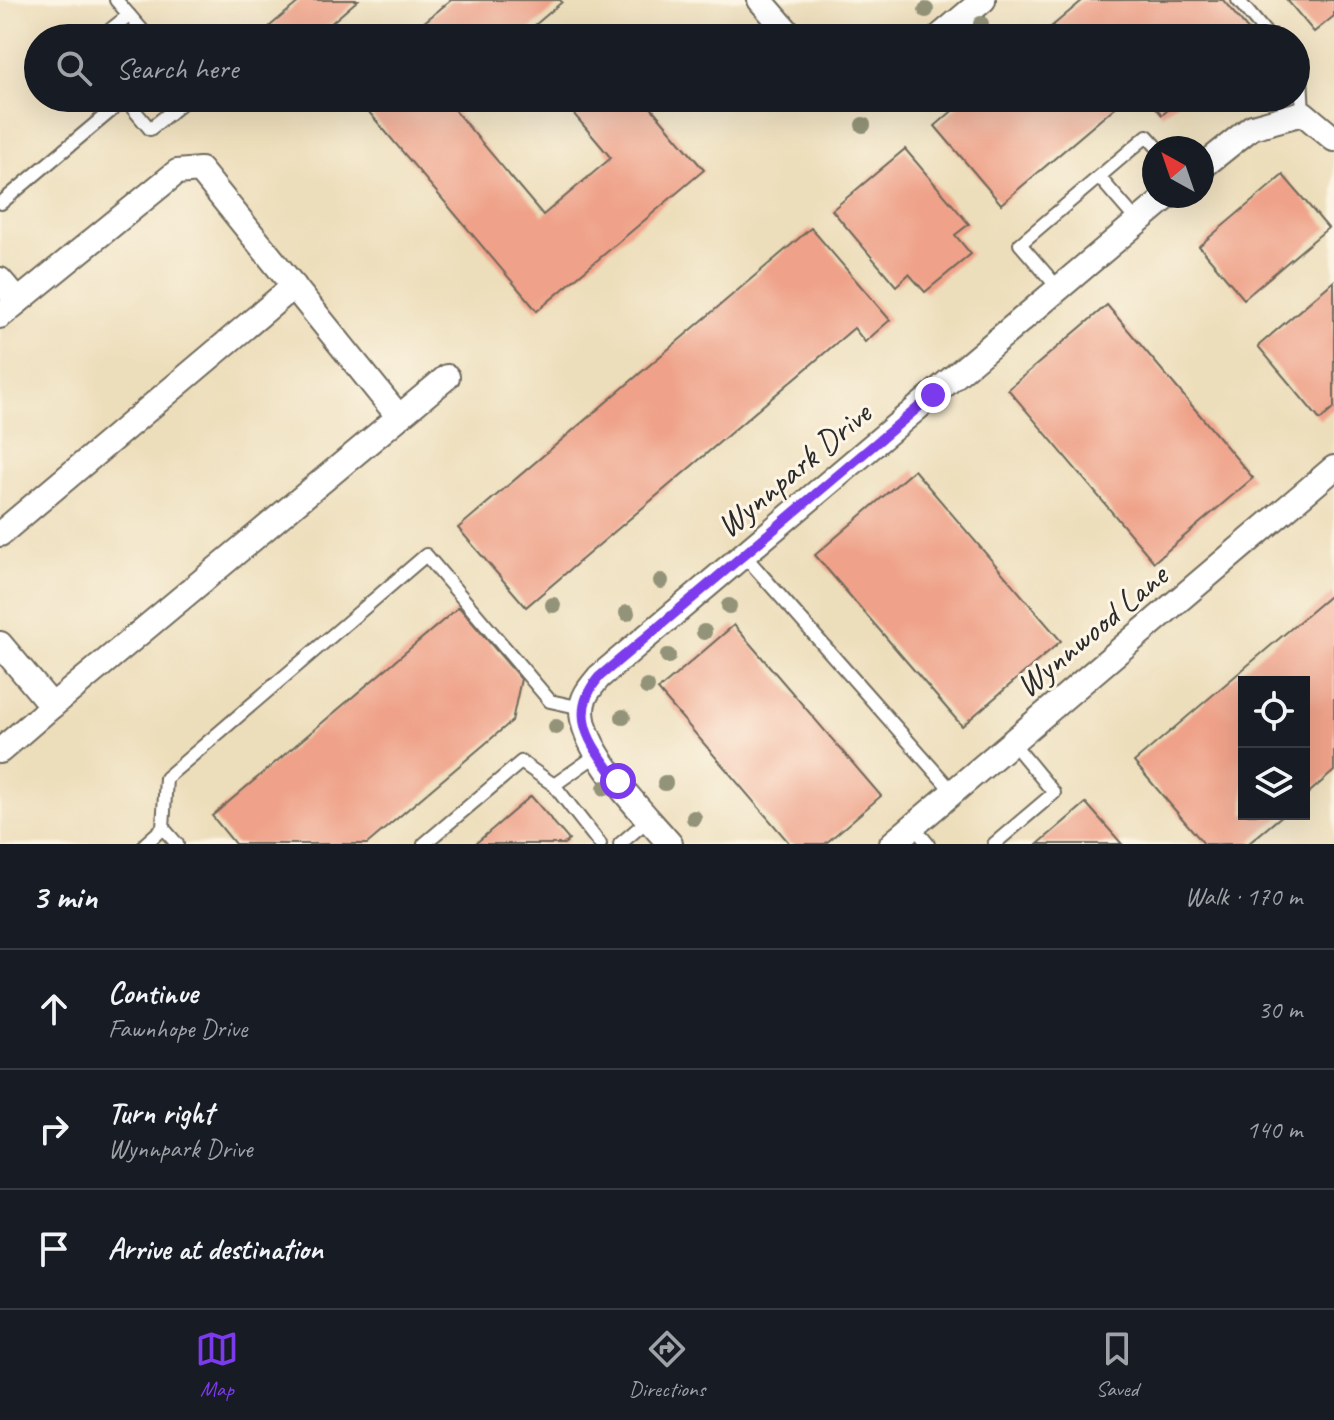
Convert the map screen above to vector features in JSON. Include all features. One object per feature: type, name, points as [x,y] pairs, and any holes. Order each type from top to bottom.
[{"type":"street","points":[[760,0],[781,24]]},
{"type":"street","points":[[955,24],[983,0]]},
{"type":"street","points":[[1214,157],[1252,127],[1303,113],[1331,129]]},
{"type":"street","points":[[0,280],[9,308],[177,172],[200,170],[399,417]]},
{"type":"street","name":"Wynnpark Drive","points":[[582,708],[587,691],[599,677],[1154,208]]},
{"type":"street","points":[[0,534],[294,286]]},
{"type":"street","points":[[0,751],[447,377]]},
{"type":"street","name":"Wynnwood Lane","points":[[892,844],[920,835],[953,792],[1334,468]]},
{"type":"street","points":[[0,644],[52,706]]},
{"type":"street","points":[[582,708],[587,734],[598,754],[670,844]]},
{"type":"lane","points":[[116,0],[137,24]]},
{"type":"lane","points":[[1238,0],[1258,24]]},
{"type":"lane","points":[[118,24],[129,15]]},
{"type":"lane","points":[[1,203],[109,112]]},
{"type":"lane","points":[[135,112],[150,129],[171,112]]},
{"type":"lane","points":[[1059,289],[1020,244],[1142,140]]},
{"type":"lane","points":[[1099,177],[1138,222]]},
{"type":"lane","points":[[177,844],[163,828],[166,778],[426,555],[550,701],[582,708]]},
{"type":"lane","points":[[744,555],[953,792]]},
{"type":"lane","points":[[994,844],[1054,793],[1012,742]]},
{"type":"lane","points":[[554,785],[598,754]]},
{"type":"lane","points":[[424,844],[521,762],[554,785],[600,844]]},
{"type":"lane","points":[[620,844],[649,819]]},
{"type":"lane","points":[[145,844],[163,828]]},
{"type":"building","points":[[301,0],[358,0],[330,24],[272,24]]},
{"type":"building","points":[[451,0],[562,2],[536,24],[422,24]]},
{"type":"building","points":[[1083,0],[1223,0],[1243,24],[1055,24]]},
{"type":"building","points":[[1287,0],[1334,0],[1334,16],[1314,32]]},
{"type":"building","points":[[369,112],[456,112],[543,215],[611,158],[572,112],[655,112],[704,170],[537,311]]},
{"type":"building","points":[[951,112],[1109,112],[1001,204],[935,126]]},
{"type":"building","points":[[905,149],[969,224],[955,235],[971,254],[925,292],[909,274],[896,286],[832,210]]},
{"type":"building","points":[[1283,175],[1328,228],[1244,299],[1199,246]]},
{"type":"building","points":[[811,228],[890,320],[865,342],[854,328],[526,607],[458,528]]},
{"type":"building","points":[[1334,281],[1334,408],[1320,420],[1258,346]]},
{"type":"building","points":[[1107,305],[1253,478],[1154,562],[1008,389]]},
{"type":"building","points":[[914,470],[1061,641],[962,726],[815,555]]},
{"type":"building","points":[[1334,592],[1334,771],[1310,792],[1310,676],[1238,676],[1238,820],[1277,820],[1248,844],[1204,844],[1134,762]]},
{"type":"building","points":[[459,607],[521,679],[512,721],[367,844],[235,844],[212,816]]},
{"type":"building","points":[[734,625],[881,796],[825,844],[790,844],[658,690]]},
{"type":"building","points":[[531,796],[569,840],[564,844],[475,844]]},
{"type":"building","points":[[1086,803],[1122,844],[1038,844]]},
{"type":"route","points":[[618,781],[587,734],[582,708],[587,691],[599,677],[933,395]]}]
